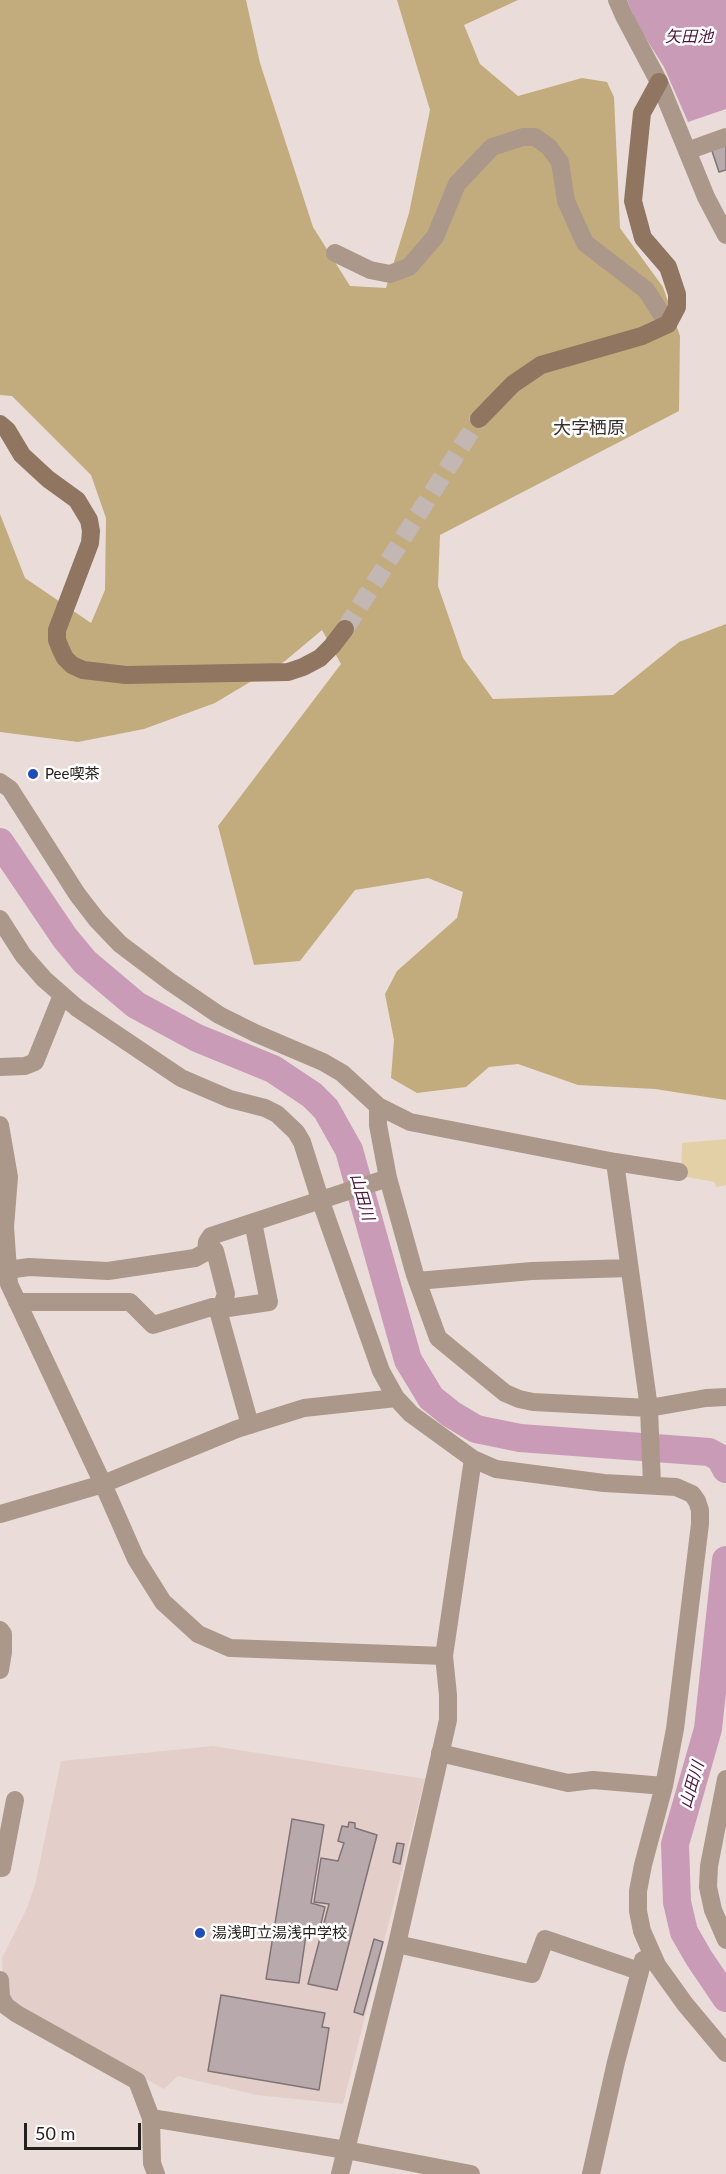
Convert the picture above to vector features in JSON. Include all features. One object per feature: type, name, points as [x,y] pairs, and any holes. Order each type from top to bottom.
[{"type":"street","points":[[617,0],[659,82],[706,197],[726,235]]},
{"type":"street","points":[[479,419],[513,384],[541,365],[642,336],[668,324],[677,307],[677,294],[668,267],[643,238],[633,201],[642,113],[659,82]]},
{"type":"street","points":[[335,253],[370,270],[390,274],[409,267],[435,237],[457,184],[492,147],[523,137],[535,137],[549,147],[560,162],[566,201],[585,243],[646,290],[668,324]]},
{"type":"street","points":[[687,151],[726,137]]},
{"type":"street","points":[[0,424],[7,430],[22,455],[76,500],[89,520],[90,543],[57,630],[57,640],[61,650],[72,664],[83,670],[126,675],[288,672],[320,658],[345,629]]},
{"type":"street","points":[[0,782],[10,789],[77,894],[97,920],[120,944],[219,1015],[323,1062],[342,1073],[378,1106],[410,1122],[615,1162],[679,1172]]},
{"type":"street","points":[[0,919],[23,955],[44,979],[77,1008],[181,1078],[230,1099],[265,1108],[277,1114],[296,1132],[324,1198],[381,1371],[396,1398],[411,1414],[472,1459],[496,1469],[604,1483],[652,1478],[692,1494],[700,1510],[675,1729],[664,1786],[643,1865],[638,1891],[638,1911],[642,1931],[657,1965],[726,2053]]},
{"type":"street","points":[[0,1067],[25,1066],[35,1062],[62,995]]},
{"type":"street","points":[[378,1106],[383,1179],[438,1338],[505,1393],[533,1402],[649,1414],[706,1398],[726,1396]]},
{"type":"street","points":[[0,1125],[9,1177],[2,1228],[3,1270],[136,1559],[163,1602],[198,1634],[230,1648],[444,1656]]},
{"type":"street","points":[[615,1162],[649,1414],[652,1478]]},
{"type":"street","points":[[3,1270],[29,1267],[128,1269],[201,1256],[206,1252],[207,1242],[212,1236],[383,1179]]},
{"type":"street","points":[[128,1269],[130,1302],[153,1325],[212,1307],[269,1302],[253,1222]]},
{"type":"street","points":[[207,1242],[215,1251],[226,1294],[219,1314],[250,1425]]},
{"type":"street","points":[[417,1281],[532,1271],[629,1268]]},
{"type":"street","points":[[17,1302],[130,1302]]},
{"type":"street","points":[[0,1514],[103,1484],[250,1425],[304,1408],[396,1398]]},
{"type":"street","points":[[340,2174],[397,1944],[448,1720],[444,1656],[472,1459]]},
{"type":"street","points":[[0,1630],[3,1634],[3,1652],[0,1670]]},
{"type":"street","points":[[440,1753],[568,1783],[593,1780],[664,1786]]},
{"type":"street","points":[[726,1779],[709,1866],[708,1887],[713,1910],[726,1940]]},
{"type":"street","points":[[0,1868],[2,1868],[15,1800]]},
{"type":"street","points":[[397,1944],[532,1974],[544,1939],[639,1971]]},
{"type":"street","points":[[591,2174],[616,2062],[639,1971],[648,1947]]},
{"type":"street","points":[[0,1980],[6,2006],[137,2081],[151,2118],[152,2163],[156,2174]]},
{"type":"street","points":[[151,2118],[346,2150],[471,2174]]},
{"type":"shaded area","points":[[0,0],[246,0],[260,63],[313,227],[350,286],[386,288],[409,213],[430,110],[397,0],[518,0],[464,25],[480,64],[518,96],[582,78],[607,82],[614,97],[620,228],[663,287],[680,336],[679,411],[440,535],[438,586],[463,658],[493,699],[613,695],[679,642],[726,624],[726,1100],[655,1089],[578,1085],[518,1064],[489,1067],[466,1087],[417,1093],[391,1078],[394,1040],[385,994],[397,971],[457,918],[463,892],[428,878],[355,890],[300,961],[254,965],[218,826],[341,664],[322,630],[285,661],[215,703],[144,729],[78,742],[0,732],[0,514],[25,578],[91,623],[105,590],[106,518],[91,475],[12,396],[0,395]]},
{"type":"shaded area","points":[[726,1139],[726,1185],[716,1187],[715,1182],[681,1176],[682,1143]]},
{"type":"shaded area","name":"湯浅町立湯浅中学校","points":[[213,1746],[425,1779],[343,2104],[256,2095],[178,2076],[164,2089],[15,2007],[4,1995],[2,1958],[27,1908],[35,1885],[61,1761]]},
{"type":"water","name":"矢田池","points":[[627,0],[726,0],[726,109],[688,122],[664,67],[638,26]]},
{"type":"building","points":[[726,143],[726,170],[719,172],[711,148]]},
{"type":"building","points":[[292,1819],[324,1825],[311,1903],[325,1907],[318,1936],[306,1935],[299,1983],[266,1979]]},
{"type":"building","points":[[349,1822],[355,1823],[355,1828],[377,1835],[337,1990],[308,1984],[329,1904],[314,1902],[321,1858],[338,1861],[344,1843],[338,1841],[342,1826],[348,1827]]},
{"type":"building","points":[[397,1843],[404,1844],[400,1864],[393,1862]]},
{"type":"building","points":[[374,1939],[383,1942],[363,2015],[354,2012]]},
{"type":"building","points":[[221,1995],[325,2013],[322,2027],[329,2028],[319,2090],[208,2071]]},
{"type":"waterway","name":"山田川","points":[[0,842],[65,938],[85,962],[136,1005],[197,1038],[273,1069],[312,1095],[326,1109],[349,1150],[408,1360],[431,1398],[451,1414],[476,1429],[520,1438],[709,1452],[720,1458],[726,1469]]},
{"type":"waterway","name":"山田川","points":[[726,1560],[708,1729],[675,1844],[677,1902],[684,1932],[726,1998]]},
{"type":"tunnel","points":[[345,629],[479,419]]},
{"type":"place","name":"Pee喫茶","points":[[33,774]]},
{"type":"place","name":"湯浅町立湯浅中学校","points":[[200,1933]]},
{"type":"district","name":"大字栖原","points":[[589,428]]}]
